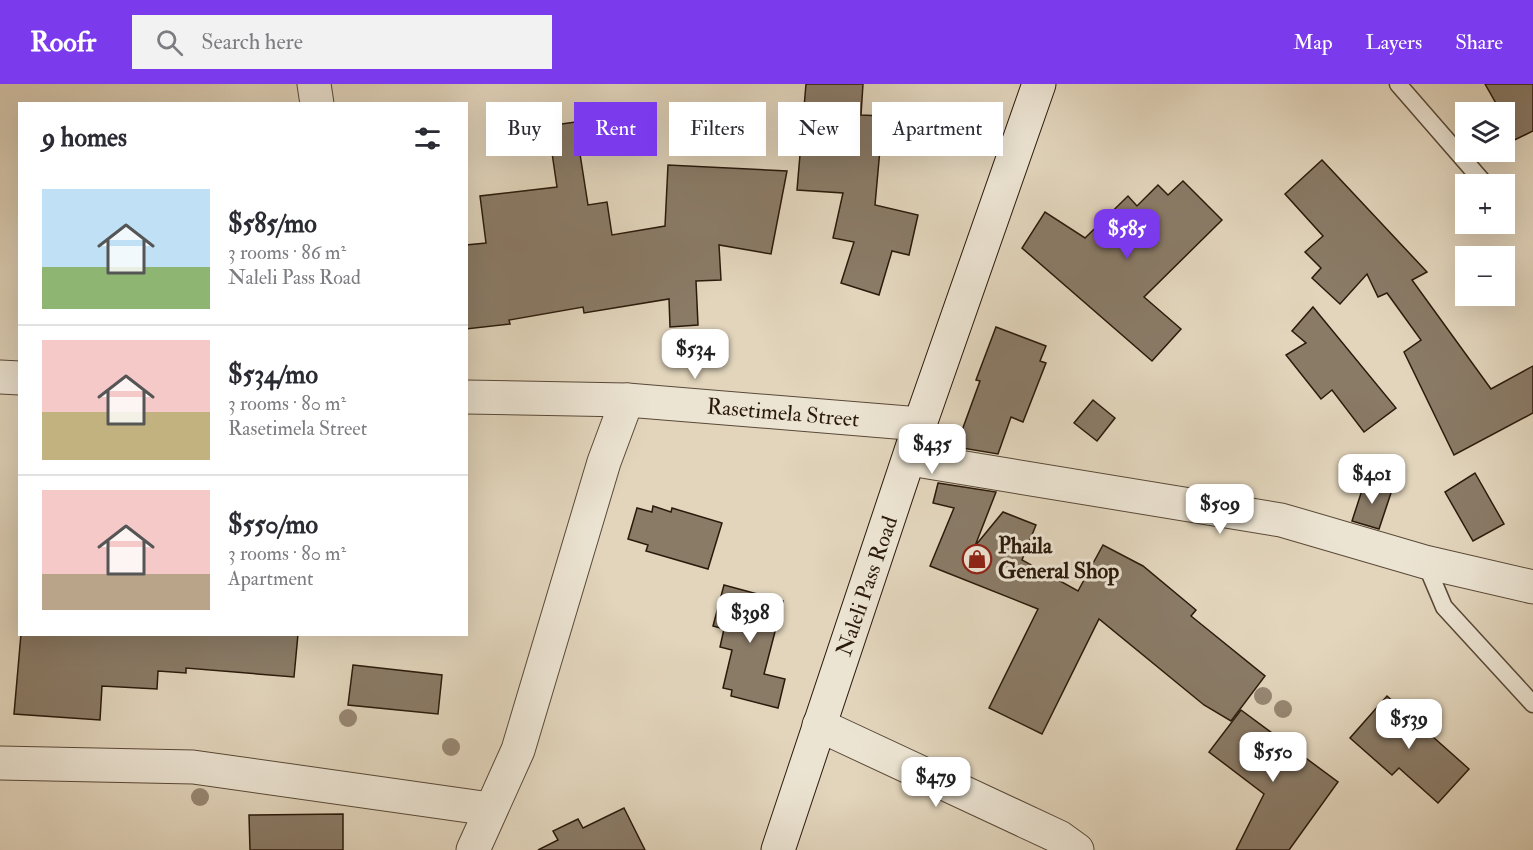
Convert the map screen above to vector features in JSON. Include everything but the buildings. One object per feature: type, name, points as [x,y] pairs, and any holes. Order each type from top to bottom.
[{"type":"street","points":[[314,84],[316,102]]},
{"type":"street","name":"Naleli Pass Road","points":[[777,850],[920,424],[1039,84]]},
{"type":"street","points":[[0,377],[18,378]]},
{"type":"street","name":"Rasetimela Street","points":[[468,397],[627,400],[920,424]]},
{"type":"street","points":[[473,850],[518,750],[604,462],[627,400]]},
{"type":"street","points":[[910,459],[1281,520],[1425,562],[1533,587]]},
{"type":"street","points":[[819,724],[1059,837],[1077,850]]},
{"type":"street","points":[[0,763],[193,767],[490,809]]},
{"type":"lane","points":[[1398,84],[1476,174]]},
{"type":"lane","points":[[1425,562],[1444,607],[1533,704]]},
{"type":"place","name":"Phaila General Shop","points":[[977,559]]}]
